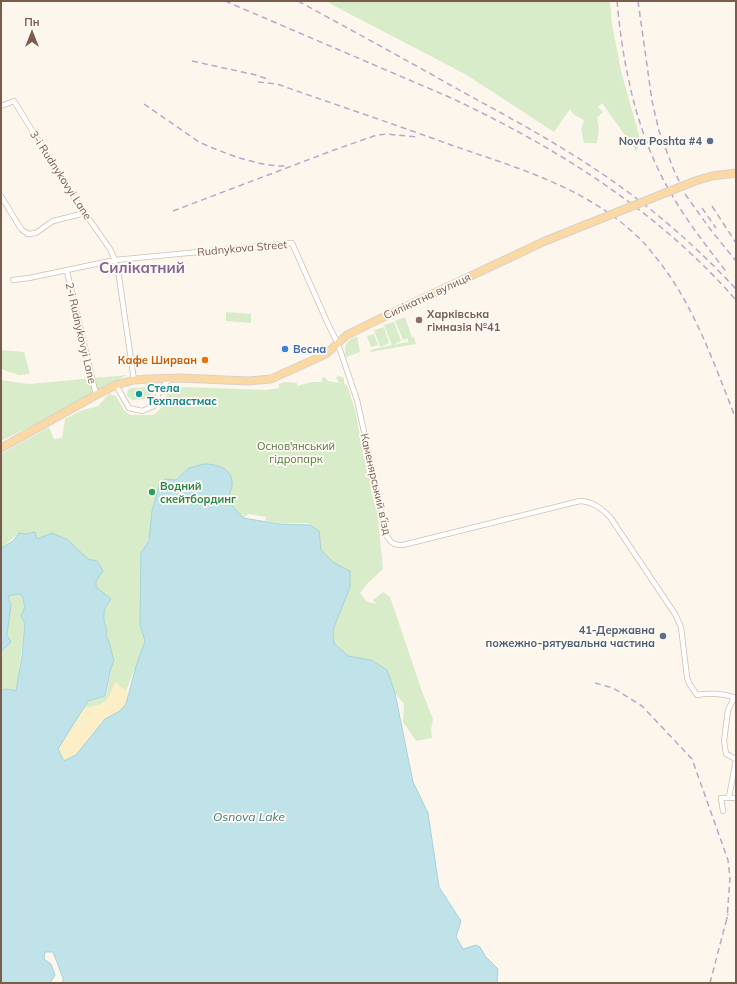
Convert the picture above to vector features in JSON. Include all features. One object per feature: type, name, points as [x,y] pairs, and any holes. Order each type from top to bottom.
[{"type":"main road","name":"Силікатна вулиця","points":[[1,448],[96,395],[116,385],[134,380],[171,378],[248,381],[271,379],[326,354],[347,335],[545,241],[695,181],[736,173]]},
{"type":"street","name":"3-i Rudnykovyi Lane","points":[[1,106],[14,101],[85,213],[110,249],[115,260],[125,312],[134,380]]},
{"type":"street","points":[[1,196],[21,229],[28,234],[36,233],[53,222],[85,213]]},
{"type":"street","name":"Rudnykova Street","points":[[13,280],[67,271],[115,260],[292,243],[338,344]]},
{"type":"street","name":"2-i Rudnykovyi Lane","points":[[67,271],[96,395]]},
{"type":"street","name":"Каменярський в’їзд","points":[[338,344],[357,400],[387,536],[390,542],[395,545],[403,546],[580,501],[589,501],[600,507],[610,517],[675,614],[681,627],[687,677],[689,684],[697,695],[706,693],[735,698]]},
{"type":"street","points":[[116,385],[129,408],[142,411],[154,406],[160,389],[171,378]]},
{"type":"street","points":[[729,797],[736,759],[726,754],[724,741],[728,710],[735,698]]},
{"type":"street","points":[[723,811],[721,798],[736,798]]},
{"type":"green space","points":[[325,1],[610,1],[612,24],[621,71],[640,139],[637,152],[602,103],[598,107],[603,112],[597,118],[599,128],[597,143],[584,143],[581,129],[584,120],[573,114],[570,109],[554,132],[465,74]]},
{"type":"green space","points":[[226,312],[251,314],[251,323],[226,321]]},
{"type":"green space","points":[[405,317],[416,344],[371,352],[370,350],[392,345],[384,325],[394,322],[401,341],[393,345],[408,342],[408,338],[403,340],[395,321]]},
{"type":"green space","points":[[384,327],[389,343],[380,347],[374,330]]},
{"type":"green space","points":[[374,334],[378,345],[371,347],[367,336]]},
{"type":"green space","points":[[357,336],[360,352],[346,357],[346,344]]},
{"type":"green space","points":[[1,350],[24,352],[30,374],[19,375],[1,369]]},
{"type":"green space","points":[[127,375],[66,409],[1,441],[1,380],[29,384]]},
{"type":"green space","name":"Основ'янський гідропарк","points":[[339,376],[344,378],[344,384],[347,385],[355,410],[367,472],[370,478],[371,491],[377,507],[383,569],[360,593],[366,601],[376,604],[373,600],[383,592],[390,597],[433,719],[431,730],[432,738],[416,741],[403,722],[404,704],[395,693],[386,670],[371,660],[348,656],[334,643],[333,630],[350,587],[350,571],[334,563],[321,550],[319,531],[308,523],[278,523],[265,521],[266,517],[248,514],[243,519],[231,506],[227,499],[232,486],[232,481],[227,470],[160,483],[149,538],[141,553],[145,641],[125,694],[116,682],[111,694],[105,701],[96,706],[84,708],[88,701],[106,696],[111,673],[112,658],[106,636],[107,629],[104,614],[105,609],[111,599],[96,587],[96,581],[37,539],[19,533],[1,548],[1,454],[49,427],[54,439],[62,438],[65,419],[80,411],[98,406],[109,394],[116,396],[124,410],[130,415],[154,415],[163,406],[167,394],[183,387],[267,390],[279,388],[279,384],[284,382],[297,383],[297,386],[312,382],[322,382],[322,378],[325,377],[328,381],[339,383],[336,377]]},
{"type":"green space","points":[[148,387],[151,392],[151,396],[148,399],[132,400],[127,396],[128,390],[131,388]]},
{"type":"green space","points":[[17,594],[22,595],[25,607],[21,616],[25,623],[16,692],[1,689],[1,652],[11,642],[7,635],[9,624],[7,596]]},
{"type":"sand","points":[[115,682],[129,693],[126,704],[120,711],[105,719],[76,755],[63,762],[58,750],[84,708],[102,704],[108,698]]},
{"type":"water","name":"Osnova Lake","points":[[204,464],[220,466],[228,472],[232,480],[232,486],[228,501],[243,518],[279,524],[310,525],[319,531],[321,550],[334,563],[350,571],[350,587],[333,630],[334,643],[348,656],[371,660],[387,670],[395,693],[413,782],[428,813],[439,887],[461,921],[456,937],[463,949],[476,945],[480,947],[485,956],[498,969],[497,983],[63,983],[63,978],[53,952],[45,952],[44,959],[51,964],[55,975],[50,983],[1,983],[1,690],[7,689],[16,691],[22,656],[25,623],[21,616],[25,607],[22,595],[17,594],[8,596],[11,605],[7,635],[11,642],[1,652],[1,548],[13,541],[19,533],[26,534],[35,532],[37,539],[52,533],[68,540],[88,559],[97,561],[103,571],[96,581],[96,587],[111,599],[105,609],[104,620],[107,629],[106,636],[114,661],[105,696],[88,701],[58,749],[64,761],[76,755],[105,719],[120,711],[126,704],[136,666],[145,641],[140,624],[141,553],[149,540],[152,511],[160,483],[165,479],[176,480],[189,468]]},
{"type":"railway","points":[[225,1],[449,97],[489,116],[566,159],[639,209],[673,237],[705,267],[736,300]]},
{"type":"railway","points":[[298,1],[526,127],[563,148],[598,171],[671,226],[736,289]]},
{"type":"railway","points":[[617,1],[623,51],[628,76],[649,150],[660,173],[685,216],[728,274]]},
{"type":"railway","points":[[638,1],[652,101],[659,131],[685,194],[710,229],[736,261]]},
{"type":"railway","points":[[192,61],[256,75],[270,80]]},
{"type":"railway","points":[[258,82],[277,84],[528,172],[553,182],[600,207],[622,223],[643,242],[671,278],[683,297],[703,336],[736,419]]},
{"type":"railway","points":[[144,104],[199,142],[230,155],[253,162],[276,166],[286,166]]},
{"type":"railway","points":[[173,211],[374,136],[386,134],[417,137]]},
{"type":"railway","points":[[712,206],[736,243]]},
{"type":"railway","points":[[702,208],[716,228]]},
{"type":"railway","points":[[595,683],[613,688],[642,706],[692,759],[728,860],[730,878],[727,919]]},
{"type":"railway","points":[[710,983],[728,914]]},
{"type":"place","name":"Nova Poshta #4","points":[[710,141]]},
{"type":"place","name":"Харківська гімназія №41","points":[[419,320]]},
{"type":"place","name":"Весна","points":[[285,349]]},
{"type":"place","name":"Кафе Ширван","points":[[205,360]]},
{"type":"place","name":"Стела Техпластмас","points":[[139,394]]},
{"type":"place","name":"Водний скейтбординг","points":[[152,492]]},
{"type":"place","name":"41-Державна пожежно-рятувальна частина","points":[[663,636]]},
{"type":"district","name":"Силікатний","points":[[142,267]]}]
